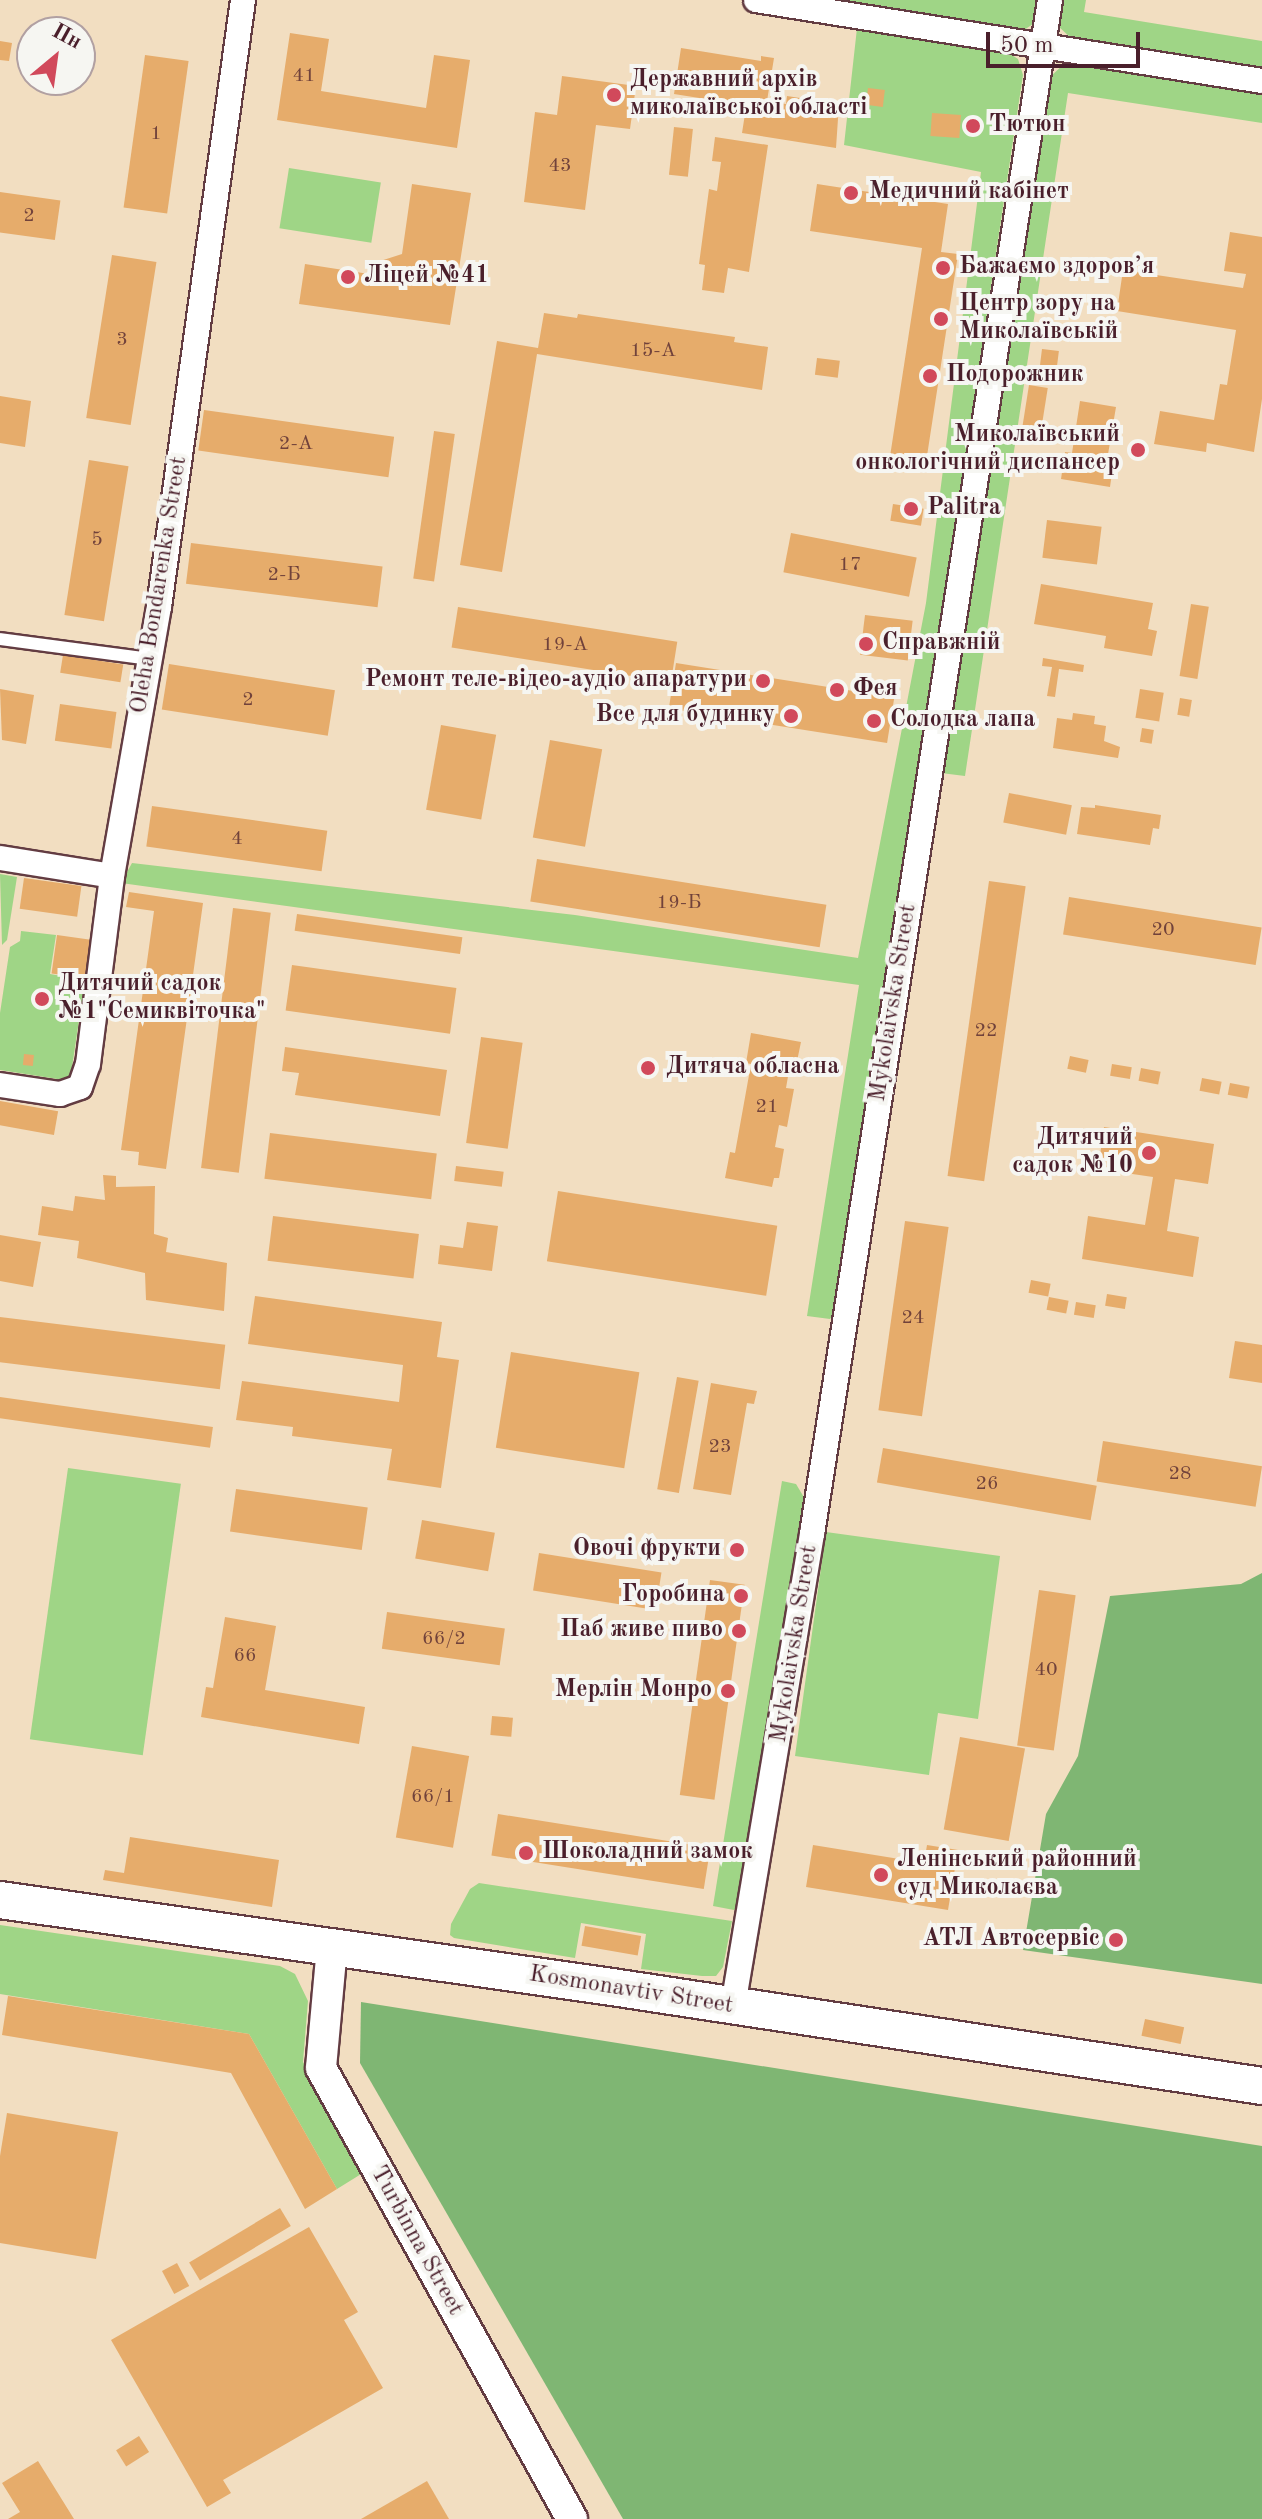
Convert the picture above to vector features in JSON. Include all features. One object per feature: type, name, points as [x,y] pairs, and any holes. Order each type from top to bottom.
[{"type":"main road","name":"Kosmonavtiv Street","points":[[0,1900],[1262,2086]]},
{"type":"street","name":"Oleha Bondarenka Street","points":[[0,1085],[60,1094],[80,1087],[88,1064],[112,876],[150,659],[243,0]]},
{"type":"street","points":[[756,0],[1262,81]]},
{"type":"street","name":"Mykolaivska Street","points":[[733,2006],[807,1565],[1050,0]]},
{"type":"street","points":[[0,858],[112,876]]},
{"type":"street","name":"Turbinna Street","points":[[332,1947],[321,2068],[572,2519]]},
{"type":"lane","points":[[0,639],[150,659]]},
{"type":"green space","points":[[831,0],[1036,0],[1033,24],[1024,30]]},
{"type":"green space","points":[[1061,0],[1086,0],[1084,12],[1262,41],[1262,69],[1073,40],[1057,25]]},
{"type":"green space","points":[[857,28],[1004,50],[1018,59],[1023,75],[836,1311],[830,1319],[807,1316],[859,985],[121,883],[132,863],[575,915],[858,958],[926,603],[981,172],[844,145]]},
{"type":"green space","points":[[1065,63],[1262,94],[1262,123],[1068,93],[965,776],[941,773],[1050,77]]},
{"type":"green space","points":[[289,168],[381,183],[371,243],[279,228]]},
{"type":"green space","points":[[0,874],[17,877],[7,940],[2,945]]},
{"type":"green space","points":[[21,931],[56,935],[50,974],[85,980],[70,1081],[0,1070],[0,1013],[10,947],[20,941]]},
{"type":"green space","points":[[68,1468],[181,1484],[143,1755],[30,1739]]},
{"type":"green space","points":[[782,1481],[796,1484],[805,1499],[739,1905],[734,1910],[713,1906]]},
{"type":"green space","points":[[826,1532],[1000,1556],[978,1719],[938,1713],[929,1775],[795,1756]]},
{"type":"green space","points":[[1262,1573],[1262,1984],[1023,1950],[1046,1814],[1078,1756],[1110,1596],[1241,1584]]},
{"type":"green space","points":[[479,1883],[732,1921],[723,1967],[716,1976],[641,1969],[646,1934],[581,1923],[575,1958],[454,1938],[450,1935],[451,1924],[470,1889]]},
{"type":"green space","points":[[0,1925],[280,1966],[295,1974],[308,2001],[303,2062],[366,2171],[337,2189],[249,2034],[0,1994]]},
{"type":"green space","points":[[361,2002],[1262,2146],[1262,2519],[623,2519],[360,2063]]},
{"type":"building","points":[[290,33],[329,39],[321,91],[426,108],[434,55],[470,60],[457,148],[277,120]]},
{"type":"building","points":[[0,41],[12,43],[9,61],[0,60]]},
{"type":"building","points":[[681,48],[761,61],[761,56],[774,58],[767,101],[786,104],[787,96],[839,104],[836,148],[742,133],[747,101],[732,98],[731,103],[674,94]]},
{"type":"building","points":[[145,55],[189,61],[167,214],[124,208]]},
{"type":"building","points":[[562,76],[636,86],[630,129],[596,125],[585,210],[524,202],[535,112],[557,115]]},
{"type":"building","points":[[868,88],[885,90],[883,107],[866,105]]},
{"type":"building","points":[[932,113],[961,115],[959,138],[930,136]]},
{"type":"building","points":[[674,127],[693,129],[688,177],[669,175]]},
{"type":"building","points":[[715,137],[768,145],[749,272],[728,268],[724,293],[702,290],[705,265],[699,264],[709,189],[717,191],[721,162],[712,161]]},
{"type":"building","points":[[412,184],[471,193],[450,325],[299,304],[305,264],[369,274],[371,264],[402,254]]},
{"type":"building","points":[[817,184],[948,204],[941,252],[958,254],[925,469],[889,463],[922,248],[810,231]]},
{"type":"building","points":[[0,192],[60,200],[55,240],[0,232]]},
{"type":"building","points":[[1230,232],[1262,237],[1262,399],[1254,452],[1207,443],[1206,452],[1154,444],[1160,411],[1214,420],[1220,384],[1227,385],[1236,330],[1117,311],[1123,270],[1243,288],[1246,274],[1224,271]]},
{"type":"building","points":[[112,255],[156,262],[131,425],[86,418]]},
{"type":"building","points":[[544,313],[577,318],[578,314],[735,337],[734,342],[768,347],[762,390],[537,354],[502,572],[460,565],[497,341],[538,348]]},
{"type":"building","points":[[1042,349],[1059,351],[1055,381],[1038,379]]},
{"type":"building","points":[[817,358],[840,361],[838,378],[815,375]]},
{"type":"building","points":[[1029,385],[1048,388],[1040,437],[1021,434]]},
{"type":"building","points":[[0,396],[31,401],[25,447],[0,443]]},
{"type":"building","points":[[1080,401],[1116,407],[1105,472],[1112,473],[1110,487],[1061,479],[1065,452],[1072,453]]},
{"type":"building","points":[[204,410],[394,437],[388,477],[198,451]]},
{"type":"building","points":[[434,431],[455,434],[434,581],[413,579]]},
{"type":"building","points":[[89,460],[129,466],[104,621],[64,615]]},
{"type":"building","points":[[893,504],[924,509],[921,526],[890,521]]},
{"type":"building","points":[[1047,520],[1102,527],[1097,564],[1042,558]]},
{"type":"building","points":[[791,533],[917,557],[909,597],[783,572]]},
{"type":"building","points":[[191,543],[383,567],[378,607],[186,584]]},
{"type":"building","points":[[1041,584],[1153,603],[1148,629],[1157,631],[1152,656],[1104,648],[1106,636],[1034,624]]},
{"type":"building","points":[[1191,604],[1209,607],[1197,679],[1180,676]]},
{"type":"building","points":[[458,607],[677,642],[671,682],[452,647]]},
{"type":"building","points":[[865,615],[913,621],[908,661],[860,655]]},
{"type":"building","points":[[63,655],[123,665],[120,682],[60,673]]},
{"type":"building","points":[[1043,658],[1084,665],[1083,672],[1059,669],[1055,697],[1047,696],[1052,667],[1042,666]]},
{"type":"building","points":[[676,663],[894,698],[887,743],[669,708]]},
{"type":"building","points":[[169,664],[335,690],[328,736],[162,709]]},
{"type":"building","points":[[0,689],[34,695],[26,744],[2,740]]},
{"type":"building","points":[[1140,689],[1164,693],[1159,721],[1135,718]]},
{"type":"building","points":[[1180,698],[1192,700],[1189,717],[1177,715]]},
{"type":"building","points":[[60,704],[116,712],[111,749],[55,741]]},
{"type":"building","points":[[1073,713],[1095,716],[1094,724],[1106,726],[1104,741],[1120,747],[1118,758],[1053,748],[1057,718],[1072,720]]},
{"type":"building","points":[[441,725],[496,735],[481,819],[426,810]]},
{"type":"building","points":[[1142,728],[1154,730],[1152,744],[1140,742]]},
{"type":"building","points":[[550,740],[602,749],[585,847],[533,837]]},
{"type":"building","points":[[1009,793],[1072,805],[1066,835],[1003,822]]},
{"type":"building","points":[[1095,805],[1161,815],[1159,829],[1153,828],[1150,845],[1077,834],[1081,807],[1095,808]]},
{"type":"building","points":[[152,806],[327,831],[322,871],[146,847]]},
{"type":"building","points":[[537,859],[826,905],[820,947],[530,901]]},
{"type":"building","points":[[24,878],[81,886],[77,917],[20,909]]},
{"type":"building","points":[[989,881],[1026,886],[984,1181],[948,1176]]},
{"type":"building","points":[[129,892],[203,903],[166,1169],[138,1165],[139,1152],[121,1150],[154,911],[126,907]]},
{"type":"building","points":[[1069,897],[1262,928],[1256,965],[1063,935]]},
{"type":"building","points":[[233,908],[271,913],[239,1173],[201,1168]]},
{"type":"building","points":[[297,914],[462,937],[460,954],[295,931]]},
{"type":"building","points":[[57,935],[91,940],[85,978],[52,974]]},
{"type":"building","points":[[292,965],[456,988],[450,1034],[286,1011]]},
{"type":"building","name":"Дитяча обласна","points":[[751,1033],[801,1042],[796,1066],[790,1065],[786,1088],[794,1089],[787,1127],[779,1125],[775,1147],[784,1149],[779,1178],[774,1178],[772,1187],[725,1178],[730,1152],[735,1153],[751,1064],[746,1063]]},
{"type":"building","points":[[481,1037],[523,1043],[508,1149],[466,1143]]},
{"type":"building","points":[[285,1047],[447,1070],[440,1116],[295,1095],[299,1073],[282,1071]]},
{"type":"building","points":[[24,1054],[34,1055],[33,1066],[23,1065]]},
{"type":"building","points":[[1070,1056],[1089,1060],[1086,1073],[1067,1069]]},
{"type":"building","points":[[1112,1064],[1132,1067],[1130,1079],[1110,1076]]},
{"type":"building","points":[[1141,1068],[1161,1072],[1158,1085],[1139,1081]]},
{"type":"building","points":[[1202,1078],[1222,1082],[1219,1095],[1200,1091]]},
{"type":"building","points":[[1230,1083],[1250,1087],[1247,1099],[1228,1095]]},
{"type":"building","points":[[0,1101],[58,1111],[54,1135],[0,1125]]},
{"type":"building","points":[[1104,1127],[1214,1144],[1208,1184],[1175,1179],[1167,1231],[1199,1237],[1193,1277],[1082,1259],[1088,1216],[1145,1225],[1153,1177],[1098,1169]]},
{"type":"building","points":[[270,1133],[437,1153],[431,1199],[264,1179]]},
{"type":"building","points":[[456,1166],[504,1172],[502,1187],[454,1181]]},
{"type":"building","points":[[103,1175],[116,1176],[116,1187],[155,1186],[154,1234],[168,1238],[166,1252],[227,1263],[224,1311],[146,1300],[145,1273],[77,1258],[79,1241],[38,1235],[42,1206],[73,1211],[75,1196],[105,1200]]},
{"type":"building","points":[[558,1191],[777,1226],[766,1296],[547,1261]]},
{"type":"building","points":[[273,1216],[419,1234],[413,1279],[268,1261]]},
{"type":"building","points":[[905,1221],[949,1227],[922,1416],[878,1410]]},
{"type":"building","points":[[467,1222],[498,1226],[492,1271],[438,1264],[440,1245],[463,1248]]},
{"type":"building","points":[[0,1235],[41,1242],[33,1287],[0,1281]]},
{"type":"building","points":[[1031,1280],[1051,1284],[1048,1297],[1029,1293]]},
{"type":"building","points":[[1107,1294],[1127,1297],[1125,1309],[1105,1306]]},
{"type":"building","points":[[255,1296],[442,1322],[437,1357],[459,1360],[441,1488],[387,1480],[392,1449],[292,1436],[293,1427],[236,1420],[242,1381],[399,1402],[403,1365],[248,1344]]},
{"type":"building","points":[[1049,1297],[1069,1301],[1066,1314],[1047,1310]]},
{"type":"building","points":[[1076,1302],[1096,1305],[1094,1318],[1074,1315]]},
{"type":"building","points":[[0,1317],[225,1345],[220,1389],[0,1362]]},
{"type":"building","points":[[1235,1341],[1262,1345],[1262,1383],[1229,1378]]},
{"type":"building","points":[[511,1352],[639,1372],[624,1468],[496,1448]]},
{"type":"building","points":[[677,1377],[699,1381],[679,1493],[657,1489]]},
{"type":"building","points":[[711,1383],[757,1391],[754,1404],[747,1403],[731,1495],[693,1489]]},
{"type":"building","points":[[0,1397],[213,1427],[210,1448],[0,1418]]},
{"type":"building","points":[[1103,1441],[1262,1466],[1256,1507],[1097,1481]]},
{"type":"building","points":[[883,1448],[1097,1486],[1091,1520],[877,1482]]},
{"type":"building","points":[[236,1489],[368,1508],[362,1550],[230,1532]]},
{"type":"building","points":[[422,1520],[495,1533],[488,1571],[415,1558]]},
{"type":"building","points":[[539,1553],[661,1572],[656,1610],[533,1591]]},
{"type":"building","points":[[710,1580],[745,1585],[714,1800],[680,1795]]},
{"type":"building","points":[[1039,1590],[1076,1595],[1054,1751],[1017,1745]]},
{"type":"building","points":[[387,1612],[505,1629],[500,1665],[382,1649]]},
{"type":"building","points":[[225,1617],[276,1626],[265,1690],[365,1707],[359,1744],[201,1717],[206,1687],[213,1688]]},
{"type":"building","points":[[492,1716],[513,1718],[511,1737],[490,1735]]},
{"type":"building","points":[[960,1737],[1025,1748],[1009,1841],[944,1830]]},
{"type":"building","points":[[412,1746],[469,1756],[453,1848],[396,1838]]},
{"type":"building","points":[[498,1814],[710,1848],[704,1889],[491,1855]]},
{"type":"building","points":[[130,1837],[279,1860],[272,1907],[103,1880],[105,1870],[124,1873]]},
{"type":"building","name":"Ленінський районний суд Миколаєва","points":[[813,1845],[924,1863],[927,1845],[958,1850],[948,1910],[806,1887]]},
{"type":"building","points":[[585,1926],[641,1936],[638,1956],[582,1946]]},
{"type":"building","points":[[8,1996],[249,2034],[337,2189],[305,2209],[231,2073],[2,2035]]},
{"type":"building","points":[[1145,2019],[1184,2027],[1181,2044],[1141,2036]]},
{"type":"building","points":[[7,2113],[118,2132],[96,2259],[0,2243],[0,2156]]},
{"type":"building","points":[[280,2208],[291,2226],[200,2281],[189,2263]]},
{"type":"building","points":[[309,2227],[358,2312],[344,2320],[383,2388],[223,2480],[231,2493],[207,2507],[111,2340]]},
{"type":"building","points":[[177,2263],[189,2286],[174,2294],[162,2271]]},
{"type":"building","points":[[139,2436],[149,2452],[126,2466],[116,2450]]},
{"type":"building","points":[[38,2461],[74,2519],[8,2519],[20,2512],[2,2483]]},
{"type":"building","points":[[427,2481],[449,2519],[361,2519]]},
{"type":"place","name":"Державний архів миколаївської області","points":[[614,95]]},
{"type":"place","name":"Тютюн","points":[[973,126]]},
{"type":"place","name":"Медичний кабінет","points":[[851,193]]},
{"type":"place","name":"Бажаємо здоровʼя","points":[[943,268]]},
{"type":"place","name":"Ліцей №41","points":[[348,277]]},
{"type":"place","name":"Центр зору на Миколаївській","points":[[941,319]]},
{"type":"place","name":"Подорожник","points":[[930,376]]},
{"type":"place","name":"Миколаївський онкологічний диспансер","points":[[1138,450]]},
{"type":"place","name":"Palitra","points":[[911,509]]},
{"type":"place","name":"Справжній","points":[[866,644]]},
{"type":"place","name":"Ремонт теле-відео-аудіо апаратури","points":[[763,681]]},
{"type":"place","name":"Фея","points":[[837,690]]},
{"type":"place","name":"Все для будинку","points":[[791,716]]},
{"type":"place","name":"Солодка лапа","points":[[874,721]]},
{"type":"place","name":"Дитячий садок №1\"Семиквіточка\"","points":[[42,999]]},
{"type":"place","name":"Дитяча обласна","points":[[648,1068]]},
{"type":"place","name":"Дитячий садок №10","points":[[1149,1153]]},
{"type":"place","name":"Овочі фрукти","points":[[737,1550]]},
{"type":"place","name":"Горобина","points":[[741,1596]]},
{"type":"place","name":"Паб живе пиво","points":[[739,1631]]},
{"type":"place","name":"Мерлін Монро","points":[[728,1691]]},
{"type":"place","name":"Шоколадний замок","points":[[526,1853]]},
{"type":"place","name":"Ленінський районний суд Миколаєва","points":[[881,1875]]},
{"type":"place","name":"АТЛ Автосервіс","points":[[1116,1940]]}]
